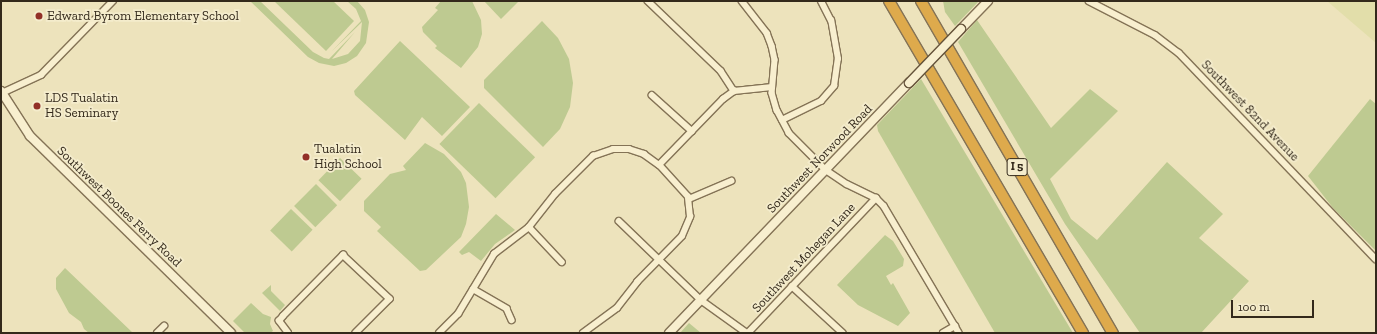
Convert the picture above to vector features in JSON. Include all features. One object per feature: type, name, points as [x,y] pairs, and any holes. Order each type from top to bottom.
[{"type":"highway","name":"I 5","points":[[889,1],[1083,333]]},
{"type":"highway","name":"I 5","points":[[921,1],[1113,333]]},
{"type":"street","points":[[1,92],[41,75],[113,1]]},
{"type":"street","points":[[648,1],[721,71],[734,91]]},
{"type":"street","points":[[742,1],[767,34],[772,46],[775,72],[772,87],[782,120],[789,133],[826,170],[847,184],[876,198],[888,212],[959,333]]},
{"type":"street","points":[[782,120],[821,101],[834,86],[838,59],[831,21],[821,1]]},
{"type":"street","name":"Southwest Norwood Road","points":[[669,333],[988,1]]},
{"type":"street","name":"Southwest 82nd Avenue","points":[[1089,1],[1155,35],[1179,53],[1376,259]]},
{"type":"street","points":[[659,165],[692,130],[734,91],[772,87]]},
{"type":"street","name":"Southwest Boones Ferry Road","points":[[1,92],[30,136],[230,333]]},
{"type":"street","points":[[652,95],[692,130]]},
{"type":"street","points":[[439,333],[458,314],[494,254],[529,227],[555,194],[592,156],[623,148],[644,154],[659,165],[684,191],[689,200],[687,226],[682,236],[658,259],[617,308],[583,333]]},
{"type":"street","points":[[689,200],[731,181]]},
{"type":"street","name":"Southwest Mohegan Lane","points":[[747,333],[876,198]]},
{"type":"street","points":[[619,221],[701,300],[747,333]]},
{"type":"street","points":[[529,227],[562,262]]},
{"type":"street","points":[[288,333],[279,321],[343,255],[390,299],[356,333]]},
{"type":"street","points":[[792,286],[843,333]]},
{"type":"street","points":[[473,289],[508,309],[512,320]]},
{"type":"street","points":[[157,333],[164,326]]},
{"type":"street","points":[[943,333],[955,326]]},
{"type":"shaded area","points":[[1327,1],[1376,1],[1376,43]]},
{"type":"green space","points":[[250,1],[260,1],[313,52],[324,58],[329,59],[355,32],[332,59],[348,54],[360,41],[362,22],[332,51],[361,21],[356,9],[347,1],[357,1],[365,10],[369,22],[366,43],[357,56],[346,63],[334,66],[319,63],[308,57]]},
{"type":"green space","points":[[274,1],[333,1],[354,21],[326,51]]},
{"type":"green space","points":[[441,1],[472,1],[481,20],[482,34],[478,47],[461,68],[435,48],[437,46],[423,32],[422,27],[438,10],[435,8]]},
{"type":"green space","points":[[484,1],[519,1],[501,19]]},
{"type":"green space","points":[[943,1],[979,1],[955,26],[945,12]]},
{"type":"green space","points":[[977,20],[1051,128],[1090,89],[1118,111],[1050,179],[1071,219],[1097,240],[1167,162],[1223,214],[1199,238],[1249,281],[1201,333],[1140,333],[1065,224],[958,42]]},
{"type":"green space","points":[[542,21],[558,38],[569,59],[573,83],[570,107],[560,129],[543,147],[484,88],[484,80]]},
{"type":"green space","points":[[400,41],[470,107],[442,136],[422,117],[405,140],[355,95],[354,91]]},
{"type":"green space","points":[[921,79],[1073,333],[995,333],[878,131],[877,125]]},
{"type":"green space","points":[[1370,99],[1376,104],[1376,251],[1333,208],[1308,176]]},
{"type":"green space","points":[[479,103],[535,157],[496,198],[439,144]]},
{"type":"green space","points":[[425,143],[444,154],[461,172],[466,183],[469,207],[466,224],[461,237],[426,270],[420,271],[377,231],[381,227],[364,211],[364,201],[390,174],[406,170],[403,166]]},
{"type":"green space","points":[[340,158],[362,179],[340,201],[318,180]]},
{"type":"green space","points":[[316,184],[337,205],[315,227],[294,206]]},
{"type":"green space","points":[[291,209],[313,230],[292,251],[270,231]]},
{"type":"green space","points":[[496,214],[515,230],[495,244],[481,261],[469,252],[462,255],[459,252]]},
{"type":"green space","points":[[885,235],[893,241],[904,259],[903,266],[886,276],[891,285],[893,283],[910,313],[898,326],[858,305],[837,285]]},
{"type":"green space","points":[[65,268],[133,333],[89,333],[84,329],[81,322],[69,313],[56,289],[56,278]]},
{"type":"green space","points":[[271,285],[271,291],[285,305],[280,311],[262,293]]},
{"type":"green space","points":[[251,303],[263,314],[271,317],[270,324],[273,331],[270,333],[245,333],[233,321]]},
{"type":"green space","points":[[689,323],[701,333],[680,333]]},
{"type":"place","name":"Edward Byrom Elementary School","points":[[39,16]]},
{"type":"place","name":"LDS Tualatin HS Seminary","points":[[37,106]]},
{"type":"place","name":"Tualatin High School","points":[[306,157]]}]
